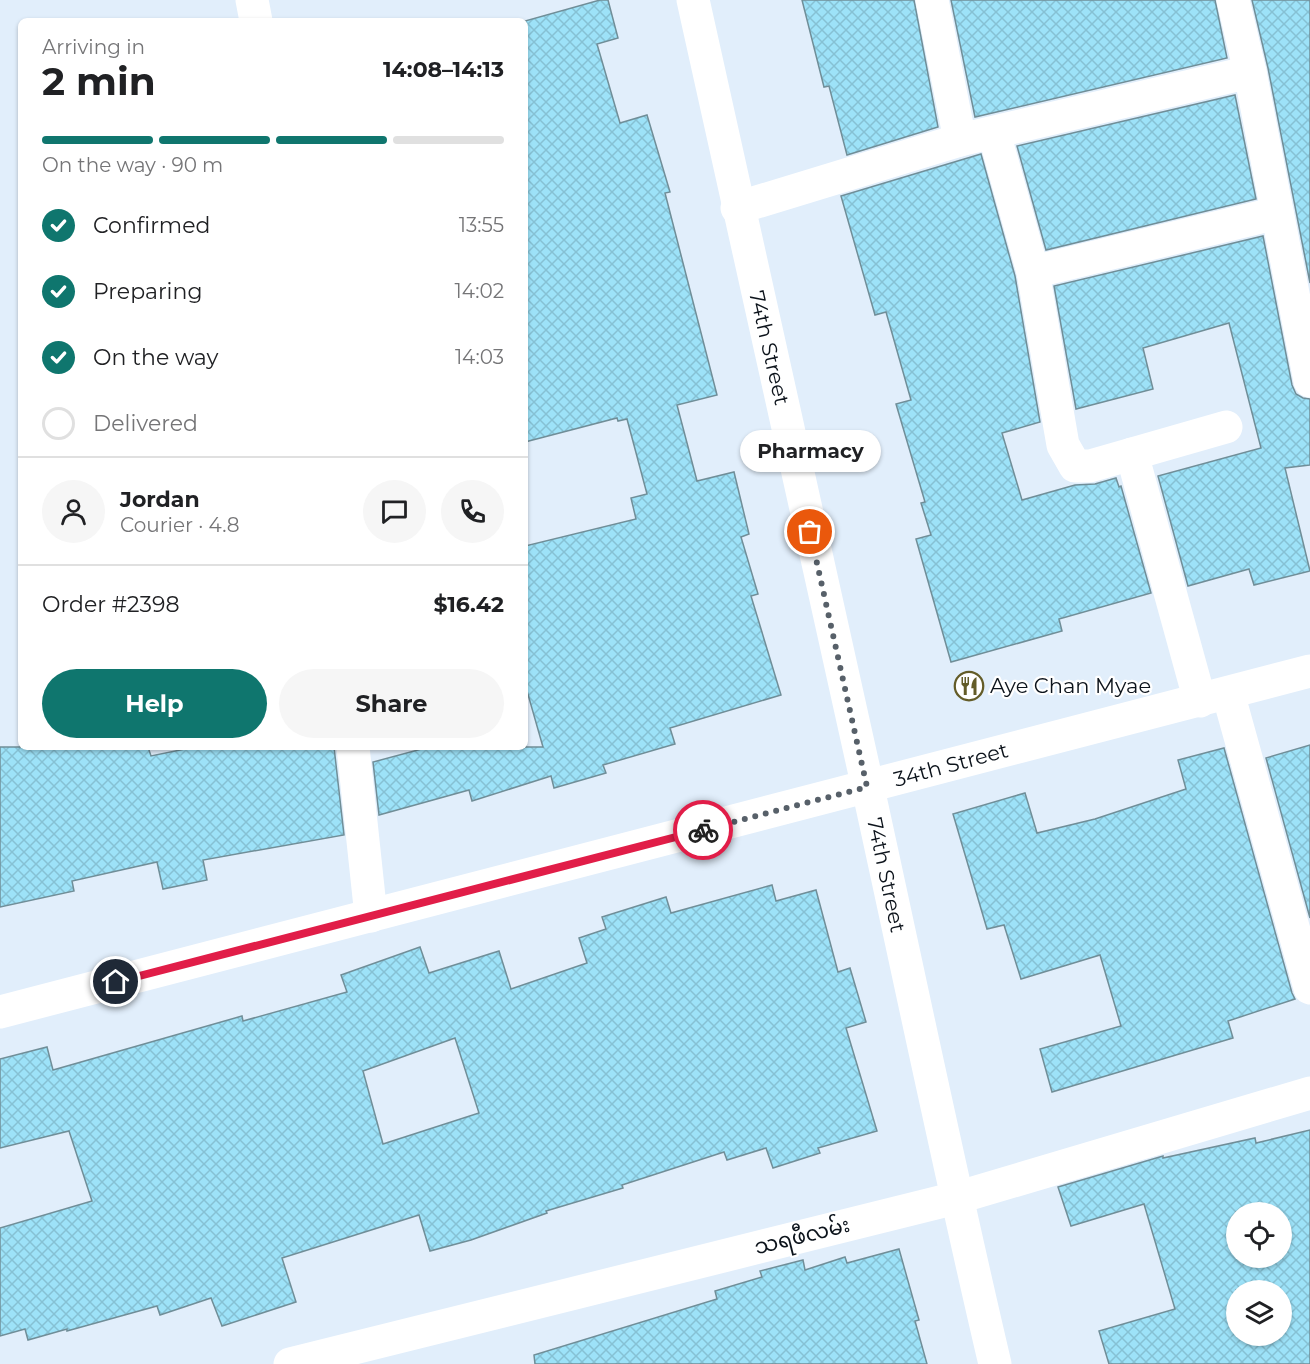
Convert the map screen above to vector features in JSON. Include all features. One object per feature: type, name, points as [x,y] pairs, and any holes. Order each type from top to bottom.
[{"type":"street","points":[[252,0],[255,18]]},
{"type":"street","name":"74th Street","points":[[693,0],[956,1198],[995,1364]]},
{"type":"street","points":[[932,0],[960,140]]},
{"type":"street","points":[[1233,0],[1290,229],[1310,381]]},
{"type":"street","points":[[737,208],[960,140],[1250,72]]},
{"type":"street","points":[[994,133],[1033,272],[1063,445],[1075,466],[1090,466],[1226,427]]},
{"type":"street","points":[[1033,272],[1290,229]]},
{"type":"street","points":[[1132,454],[1310,988]]},
{"type":"street","name":"34th Street","points":[[0,1012],[1310,671]]},
{"type":"street","points":[[353,750],[371,916]]},
{"type":"street","name":"သရဖီလမ်း","points":[[290,1364],[956,1198],[1310,1093]]},
{"type":"building","points":[[600,0],[608,0],[618,38],[597,44],[620,123],[647,115],[670,192],[665,193],[717,395],[677,405],[697,481],[734,472],[749,534],[741,537],[758,594],[751,596],[781,695],[670,728],[675,744],[603,765],[606,773],[554,788],[551,776],[472,801],[469,790],[379,815],[373,762],[418,750],[528,750],[528,747],[543,747],[528,694],[528,545],[636,519],[631,498],[647,494],[627,419],[618,421],[617,418],[528,441],[528,20]]},
{"type":"building","points":[[802,0],[914,0],[938,127],[847,155],[829,86],[824,87]]},
{"type":"building","points":[[951,0],[1215,0],[1227,58],[975,117]]},
{"type":"building","points":[[1252,0],[1310,0],[1310,283],[1268,68]]},
{"type":"building","points":[[1235,95],[1256,199],[1046,250],[1017,146]]},
{"type":"building","points":[[981,154],[1015,276],[1040,422],[1002,433],[1022,500],[1075,485],[1095,484],[1116,478],[1119,487],[1121,486],[1151,593],[1059,619],[1062,631],[951,662],[916,539],[931,535],[921,503],[925,502],[896,404],[911,400],[886,312],[875,315],[841,196]]},
{"type":"building","points":[[1263,236],[1292,385],[1296,394],[1310,399],[1310,465],[1285,468],[1310,571],[1254,585],[1249,569],[1188,586],[1158,476],[1261,448],[1229,323],[1143,348],[1153,389],[1076,409],[1054,286]]},
{"type":"building","points":[[1310,745],[1310,918],[1266,758]]},
{"type":"building","points":[[0,747],[18,747],[18,750],[149,750],[151,756],[180,750],[334,750],[344,835],[203,860],[207,880],[163,889],[157,862],[72,881],[74,891],[0,907]]},
{"type":"building","points":[[1224,748],[1295,999],[1228,1021],[1233,1038],[1052,1092],[1040,1049],[1121,1026],[1100,955],[1021,979],[1004,925],[987,929],[953,814],[1025,793],[1037,833],[1095,819],[1186,789],[1178,760]]},
{"type":"building","points":[[772,885],[776,901],[816,890],[838,972],[850,968],[866,1022],[846,1028],[877,1131],[818,1148],[820,1153],[773,1168],[766,1148],[727,1160],[724,1152],[622,1185],[623,1188],[546,1211],[547,1213],[471,1240],[430,1251],[419,1215],[282,1258],[296,1302],[222,1326],[211,1298],[160,1315],[157,1306],[28,1340],[25,1329],[0,1336],[0,1228],[92,1201],[69,1131],[0,1148],[0,1059],[47,1047],[53,1070],[242,1016],[243,1021],[347,992],[341,975],[420,947],[429,973],[499,951],[511,989],[587,963],[579,938],[606,929],[602,917],[666,897],[671,913]],"holes":[[[455,1038],[479,1113],[383,1144],[363,1071]]]},
{"type":"building","points":[[1310,1130],[1310,1364],[1109,1364],[1099,1331],[1175,1309],[1144,1204],[1071,1226],[1058,1187],[1163,1156],[1163,1158],[1255,1138],[1256,1143]]},
{"type":"building","points":[[899,1249],[919,1320],[915,1321],[927,1364],[535,1364],[534,1355],[717,1299],[715,1291],[762,1277],[760,1271],[803,1260],[805,1270],[845,1257],[847,1263]]},
{"type":"way so far","points":[[703,830],[867,787],[810,532]]},
{"type":"place","name":"Pharmacy","points":[[810,532]]},
{"type":"place","name":"Aye Chan Myae","points":[[969,686]]},
{"type":"route","points":[[116,982],[703,830]]}]
